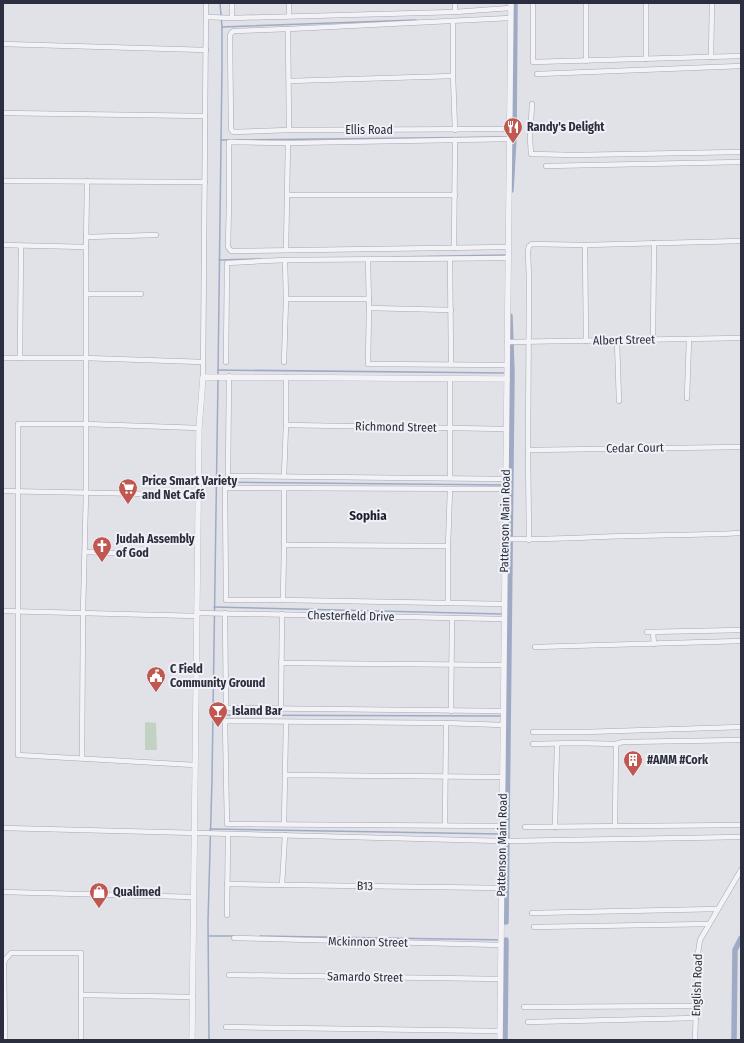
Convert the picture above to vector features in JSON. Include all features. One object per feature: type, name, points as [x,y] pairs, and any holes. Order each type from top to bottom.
[{"type":"street","points":[[192,1040],[199,428],[203,377],[206,3]]},
{"type":"street","points":[[229,18],[232,3]]},
{"type":"street","points":[[289,3],[289,16]]},
{"type":"street","points":[[455,3],[455,12]]},
{"type":"street","points":[[533,3],[534,62],[741,56]]},
{"type":"street","points":[[586,3],[586,61]]},
{"type":"street","points":[[646,3],[646,59]]},
{"type":"street","points":[[711,57],[712,3]]},
{"type":"street","points":[[207,17],[229,18],[455,12],[511,6]]},
{"type":"street","name":"Pattenson Main Road","points":[[500,1040],[504,619],[507,539],[506,429],[511,6]]},
{"type":"street","points":[[289,130],[288,29],[511,18]]},
{"type":"street","points":[[453,21],[455,130]]},
{"type":"street","name":"Ellis Road","points":[[288,29],[234,31],[230,35],[231,129],[233,132],[289,130],[509,129]]},
{"type":"street","points":[[3,44],[206,50]]},
{"type":"street","points":[[537,74],[741,66]]},
{"type":"street","points":[[289,81],[453,76]]},
{"type":"street","points":[[532,104],[530,138],[531,154],[596,155],[741,152]]},
{"type":"street","points":[[3,114],[205,116]]},
{"type":"street","points":[[508,254],[454,248],[231,251],[228,247],[229,142],[288,143],[509,139]]},
{"type":"street","points":[[454,248],[455,140]]},
{"type":"street","points":[[286,250],[288,143]]},
{"type":"street","points":[[596,155],[596,165]]},
{"type":"street","points":[[546,166],[741,162]]},
{"type":"street","points":[[3,181],[205,182]]},
{"type":"street","points":[[82,758],[83,612],[86,493],[87,181]]},
{"type":"street","points":[[287,195],[454,195]]},
{"type":"street","points":[[86,237],[156,235]]},
{"type":"street","points":[[529,540],[529,246],[532,244],[585,245],[741,241]]},
{"type":"street","points":[[653,340],[654,243]]},
{"type":"street","points":[[585,245],[586,341]]},
{"type":"street","points":[[3,246],[86,247]]},
{"type":"street","points":[[20,358],[21,246]]},
{"type":"street","points":[[226,362],[227,263],[284,260],[450,259],[508,254]]},
{"type":"street","points":[[450,259],[452,364]]},
{"type":"street","points":[[284,260],[286,299],[284,362]]},
{"type":"street","points":[[368,260],[368,364],[507,365]]},
{"type":"street","points":[[86,294],[141,294]]},
{"type":"street","points":[[286,299],[369,299]]},
{"type":"street","points":[[369,308],[451,310]]},
{"type":"street","name":"Albert Street","points":[[508,342],[741,338]]},
{"type":"street","points":[[687,398],[689,339]]},
{"type":"street","points":[[617,341],[619,401]]},
{"type":"street","points":[[3,358],[86,358],[203,362]]},
{"type":"street","points":[[227,376],[228,476],[450,477],[506,479]]},
{"type":"street","points":[[203,377],[507,379]]},
{"type":"street","points":[[284,476],[286,377]]},
{"type":"street","points":[[450,379],[450,477]]},
{"type":"street","points":[[195,765],[18,755],[18,424],[86,424],[199,428]]},
{"type":"street","name":"Richmond Street","points":[[286,425],[506,429]]},
{"type":"street","name":"Cedar Court","points":[[528,450],[741,447]]},
{"type":"street","name":"Chesterfield Drive","points":[[284,489],[225,488],[226,600],[505,604]]},
{"type":"street","points":[[448,603],[450,488]]},
{"type":"street","points":[[283,600],[284,489],[506,488]]},
{"type":"street","points":[[3,491],[198,495]]},
{"type":"street","points":[[507,539],[529,540],[607,536],[741,533]]},
{"type":"street","points":[[284,545],[448,546]]},
{"type":"street","points":[[85,552],[140,554]]},
{"type":"street","name":"Chesterfield Drive","points":[[3,611],[197,614],[225,613],[504,619]]},
{"type":"street","points":[[225,613],[226,708],[504,712]]},
{"type":"street","points":[[281,709],[282,614]]},
{"type":"street","points":[[451,711],[452,618]]},
{"type":"street","points":[[647,632],[741,630]]},
{"type":"street","points":[[653,632],[654,644]]},
{"type":"street","points":[[534,647],[741,641]]},
{"type":"street","points":[[281,663],[504,665]]},
{"type":"street","points":[[502,827],[445,825],[227,824],[225,721],[503,724]]},
{"type":"street","points":[[284,824],[286,722]]},
{"type":"street","points":[[445,825],[446,724]]},
{"type":"street","points":[[533,732],[585,732],[741,727]]},
{"type":"street","points":[[533,744],[616,744],[622,742],[741,740]]},
{"type":"street","points":[[555,827],[557,744]]},
{"type":"street","points":[[615,826],[616,744]]},
{"type":"street","points":[[286,775],[503,777]]},
{"type":"street","points":[[525,827],[741,825]]},
{"type":"street","points":[[3,828],[510,841],[741,837]]},
{"type":"street","points":[[227,915],[228,834]]},
{"type":"street","points":[[282,885],[285,835]]},
{"type":"street","name":"English Road","points":[[695,1040],[698,953],[700,940],[741,870]]},
{"type":"street","name":"B13","points":[[227,884],[502,888]]},
{"type":"street","points":[[3,892],[193,897]]},
{"type":"street","points":[[532,913],[717,909]]},
{"type":"street","points":[[534,927],[708,924]]},
{"type":"street","name":"Mckinnon Street","points":[[234,938],[501,945]]},
{"type":"street","points":[[5,1040],[4,964],[5,960],[11,953],[81,953],[81,1040]]},
{"type":"street","name":"Samardo Street","points":[[229,975],[501,979]]},
{"type":"street","points":[[81,995],[193,996]]},
{"type":"street","points":[[524,1007],[696,1006]]},
{"type":"street","points":[[528,1022],[696,1018]]},
{"type":"street","points":[[226,1027],[500,1031]]},
{"type":"green space","points":[[145,722],[156,723],[157,750],[145,750]]},
{"type":"waterway","points":[[218,375],[222,66],[222,27],[220,3]]},
{"type":"waterway","points":[[511,190],[514,137],[515,3]]},
{"type":"waterway","points":[[222,27],[416,20]]},
{"type":"waterway","points":[[235,140],[507,137]]},
{"type":"waterway","points":[[221,140],[229,140]]},
{"type":"waterway","points":[[393,257],[507,255]]},
{"type":"waterway","points":[[219,260],[261,259]]},
{"type":"waterway","points":[[506,922],[512,373],[510,316]]},
{"type":"waterway","points":[[218,370],[506,373]]},
{"type":"waterway","points":[[209,1040],[208,921],[212,779],[218,379]]},
{"type":"waterway","points":[[216,482],[504,485]]},
{"type":"waterway","points":[[214,607],[502,614]]},
{"type":"waterway","points":[[213,715],[508,716]]},
{"type":"waterway","points":[[210,829],[500,834]]},
{"type":"waterway","points":[[208,936],[234,936]]},
{"type":"waterway","points":[[260,936],[506,940]]},
{"type":"waterway","points":[[734,1040],[735,950],[741,938]]},
{"type":"waterway","points":[[505,1040],[506,940]]},
{"type":"place","name":"Randy's Delight","points":[[513,144]]},
{"type":"place","name":"Price Smart Variety and Net Café","points":[[128,505]]},
{"type":"place","name":"Judah Assembly of God","points":[[102,563]]},
{"type":"place","name":"C Field Community Ground","points":[[156,693]]},
{"type":"place","name":"Island Bar","points":[[218,728]]},
{"type":"place","name":"#AMM #Cork","points":[[633,777]]},
{"type":"place","name":"Qualimed","points":[[99,909]]},
{"type":"district","name":"Sophia","points":[[368,515]]}]
